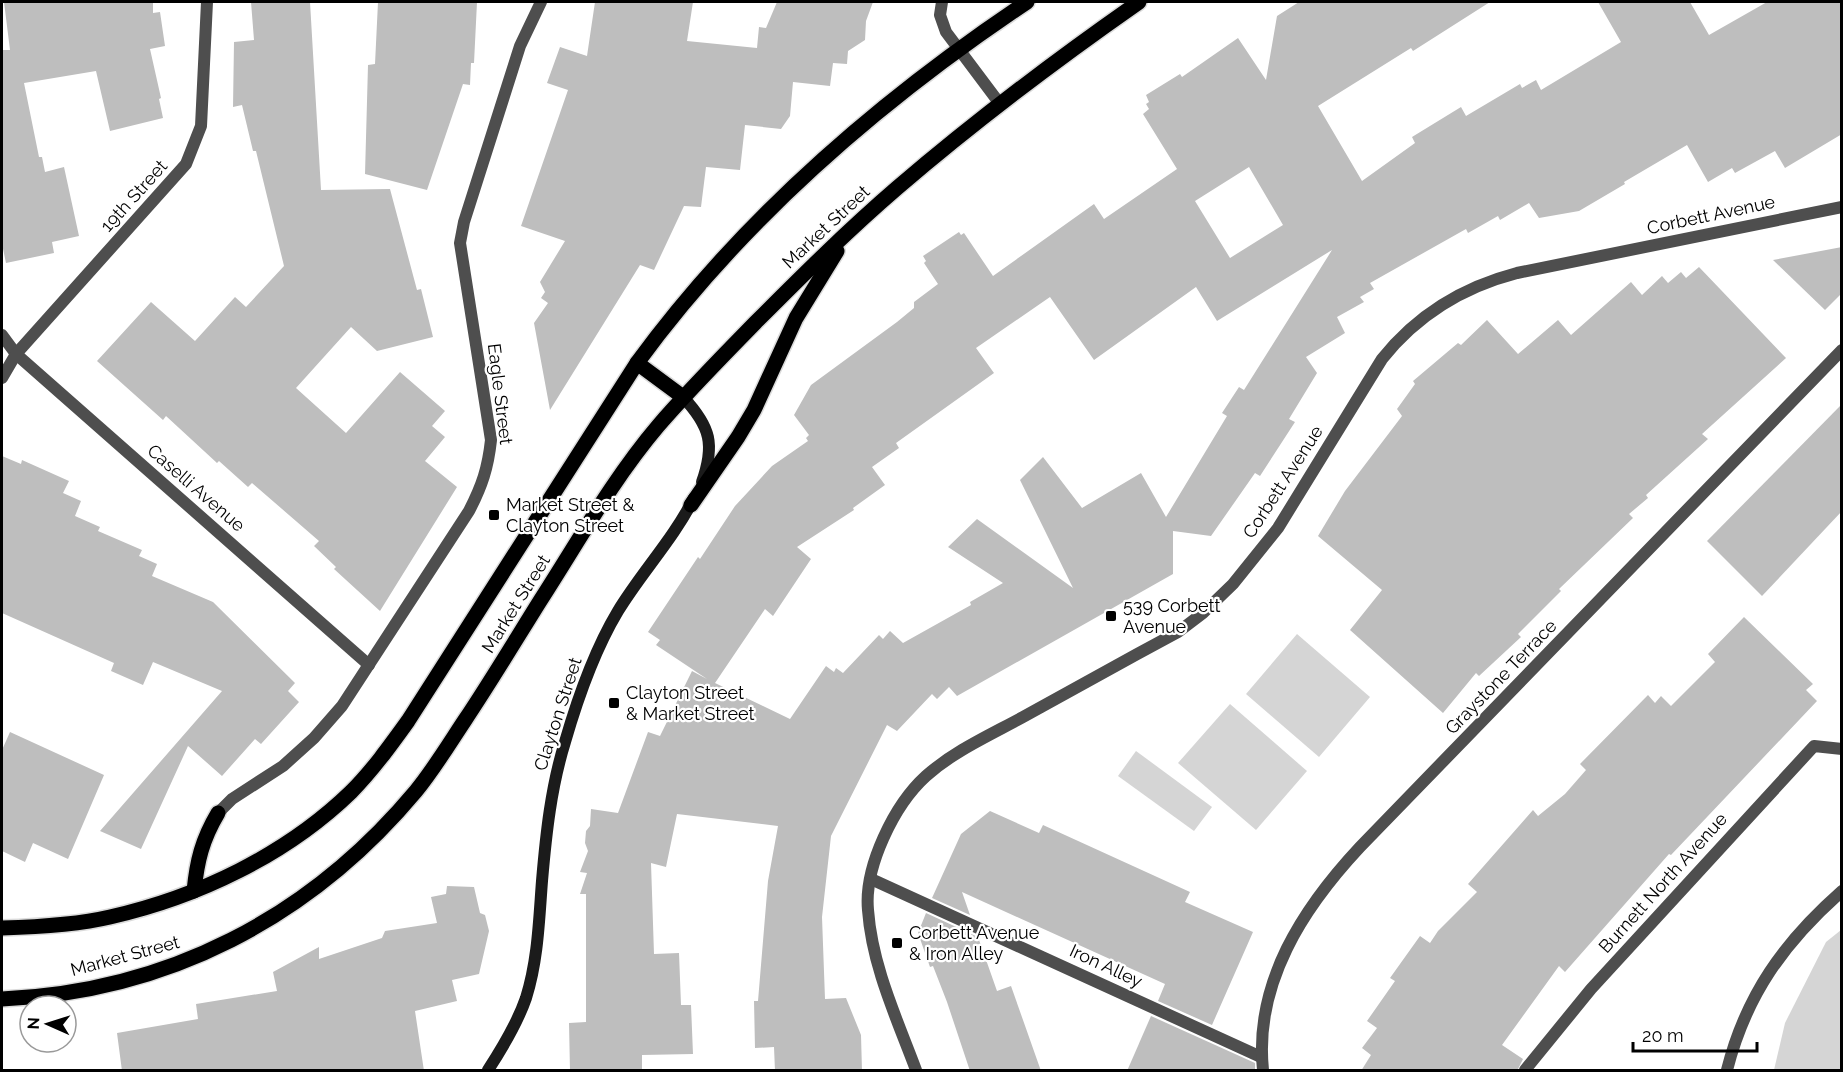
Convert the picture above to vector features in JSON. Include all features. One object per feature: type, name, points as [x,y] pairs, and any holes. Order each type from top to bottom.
[{"type":"main road","name":"Market Street","points":[[2,928],[108,917],[149,907],[194,891],[236,872],[287,842],[350,792],[380,760],[408,722],[638,363],[706,275],[804,175],[903,91],[958,49],[1027,2]]},
{"type":"main road","name":"Market Street","points":[[2,999],[69,992],[120,982],[167,969],[217,949],[261,925],[303,897],[345,863],[384,826],[417,789],[478,699],[624,471],[683,397],[853,227],[897,188],[1000,104],[1139,2]]},
{"type":"main road","points":[[691,505],[744,428],[770,378],[779,352],[796,318],[853,227]]},
{"type":"main road","points":[[638,363],[683,397]]},
{"type":"main road","name":"Clayton Street","points":[[488,1071],[515,1025],[534,965],[546,833],[553,789],[565,742],[584,685],[598,650],[618,612],[691,505],[710,461],[710,443],[696,411],[683,397]]},
{"type":"main road","points":[[194,891],[197,862],[205,836],[218,813]]},
{"type":"street","name":"19th Street","points":[[2,378],[16,354],[186,164],[201,126],[207,2]]},
{"type":"street","name":"Eagle Street","points":[[218,813],[232,799],[284,766],[314,738],[342,706],[469,511],[482,486],[491,440],[460,243],[464,222],[520,46],[541,2]]},
{"type":"street","points":[[942,2],[940,15],[946,32],[1000,104]]},
{"type":"street","name":"Corbett Avenue","points":[[916,1071],[875,958],[867,909],[871,879],[881,841],[899,808],[925,776],[959,752],[1178,632],[1203,613],[1233,584],[1278,528],[1382,359],[1395,343],[1430,313],[1463,292],[1498,278],[1842,207]]},
{"type":"street","name":"Caselli Avenue","points":[[2,335],[16,354],[369,665]]},
{"type":"street","name":"Graystone Terrace","points":[[1263,1071],[1261,1057],[1263,1028],[1275,974],[1287,945],[1320,893],[1360,847],[1842,350]]},
{"type":"street","name":"Burnett North Avenue","points":[[1525,1071],[1591,989],[1814,746],[1842,749]]},
{"type":"street","name":"Iron Alley","points":[[871,879],[1261,1057]]},
{"type":"street","points":[[1727,1071],[1741,1024],[1768,972],[1804,927],[1842,891]]},
{"type":"shaded area","points":[[1297,634],[1370,697],[1319,757],[1246,694]]},
{"type":"shaded area","points":[[1230,704],[1307,771],[1256,830],[1178,763]]},
{"type":"shaded area","points":[[1136,751],[1212,807],[1194,831],[1118,776]]},
{"type":"shaded area","points":[[1841,930],[1841,1070],[1774,1070],[1785,1023],[1826,942]]},
{"type":"building","points":[[4,2],[153,2],[153,13],[160,12],[165,46],[150,49],[163,118],[110,131],[96,71],[24,83],[39,157],[42,157],[45,172],[64,167],[79,236],[52,242],[54,253],[6,263],[2,244],[2,50],[10,50]]},
{"type":"building","points":[[251,2],[310,2],[321,190],[390,189],[417,290],[421,289],[433,337],[377,351],[351,327],[296,388],[346,433],[400,372],[445,411],[432,426],[445,437],[425,461],[457,487],[380,611],[334,569],[336,567],[314,546],[319,541],[252,483],[248,487],[219,461],[217,463],[166,416],[163,420],[97,361],[151,302],[195,341],[235,297],[246,307],[284,266],[256,151],[253,151],[242,105],[233,107],[234,42],[254,40]]},
{"type":"building","points":[[378,2],[477,2],[474,63],[471,63],[470,85],[463,84],[427,190],[365,174],[368,65],[375,64]]},
{"type":"building","points":[[595,2],[693,2],[687,41],[757,48],[759,27],[766,28],[777,2],[873,2],[866,21],[865,40],[848,51],[847,64],[833,63],[830,86],[793,82],[790,116],[781,129],[745,125],[740,170],[706,167],[701,207],[684,206],[654,270],[640,265],[550,410],[534,323],[548,303],[541,298],[545,292],[540,282],[565,241],[521,226],[568,90],[547,83],[560,47],[587,56]]},
{"type":"building","points":[[1299,2],[1490,2],[1413,51],[1411,48],[1318,106],[1362,181],[1415,143],[1412,137],[1461,107],[1466,116],[1520,84],[1522,88],[1536,80],[1541,90],[1621,42],[1598,2],[1690,2],[1709,35],[1767,2],[1842,2],[1842,134],[1785,168],[1775,151],[1735,173],[1732,168],[1708,182],[1687,145],[1579,211],[1539,218],[1529,203],[1500,220],[1498,216],[1468,233],[1466,229],[1370,283],[1374,289],[1360,297],[1364,302],[1337,317],[1345,333],[1306,357],[1317,373],[1289,419],[1295,422],[1260,476],[1255,473],[1211,536],[1173,531],[1173,574],[957,696],[949,687],[937,699],[932,694],[897,731],[887,725],[831,836],[822,917],[825,999],[846,998],[861,1035],[862,1071],[775,1071],[774,1047],[755,1048],[754,1001],[758,1001],[768,881],[778,826],[677,814],[666,867],[651,863],[654,954],[679,953],[681,1005],[691,1005],[693,1054],[642,1055],[642,1071],[570,1071],[569,1023],[586,1022],[586,894],[580,894],[587,873],[580,872],[588,851],[585,843],[586,831],[590,826],[591,809],[618,813],[648,732],[660,736],[692,671],[707,679],[656,645],[660,640],[648,632],[735,506],[772,466],[808,441],[806,438],[809,435],[794,415],[811,385],[897,322],[914,308],[914,302],[938,284],[924,263],[926,261],[923,256],[959,232],[961,235],[964,233],[993,276],[1094,204],[1104,219],[1177,169],[1143,114],[1149,109],[1146,104],[1149,102],[1146,95],[1180,74],[1182,77],[1238,38],[1266,80],[1277,16]],"holes":[[[1249,167],[1283,225],[1230,258],[1195,201]],[[1332,250],[1244,390],[1239,387],[1222,413],[1227,416],[1166,517],[1141,473],[1082,508],[1043,457],[1020,480],[1073,588],[977,519],[948,547],[1003,583],[970,602],[971,605],[903,643],[890,631],[883,639],[879,635],[843,673],[836,668],[834,672],[826,666],[790,719],[715,683],[765,609],[773,616],[811,559],[797,547],[854,510],[853,508],[885,485],[872,467],[899,448],[896,443],[994,373],[976,348],[1050,297],[1094,360],[1196,287],[1217,321]]]},
{"type":"building","points":[[1842,247],[1842,293],[1825,310],[1773,260]]},
{"type":"building","points":[[1699,267],[1786,358],[1702,434],[1708,439],[1646,495],[1648,498],[1629,514],[1633,518],[1559,589],[1561,591],[1518,634],[1521,637],[1479,676],[1476,673],[1443,713],[1350,630],[1382,590],[1318,536],[1345,491],[1402,416],[1397,409],[1415,384],[1413,381],[1458,343],[1461,345],[1487,320],[1518,354],[1558,320],[1571,335],[1631,282],[1642,295],[1662,276],[1668,283],[1681,272],[1686,278]]},
{"type":"building","points":[[1842,404],[1842,511],[1762,596],[1707,541]]},
{"type":"building","points":[[2,456],[21,464],[22,460],[69,481],[63,493],[81,501],[75,516],[100,527],[98,531],[142,550],[139,556],[157,564],[152,576],[213,602],[295,683],[288,691],[299,702],[261,744],[255,739],[222,776],[188,746],[141,849],[100,831],[222,691],[153,662],[143,685],[111,671],[114,663],[2,613]]},
{"type":"building","points":[[1744,617],[1813,684],[1806,690],[1817,701],[1671,855],[1669,854],[1565,972],[1559,966],[1502,1045],[1523,1059],[1517,1071],[1361,1071],[1371,1055],[1362,1048],[1377,1028],[1367,1021],[1395,981],[1390,978],[1420,936],[1430,943],[1438,931],[1477,892],[1468,884],[1533,810],[1538,816],[1565,794],[1586,770],[1580,764],[1648,695],[1655,703],[1661,696],[1671,706],[1715,662],[1708,654]]},
{"type":"building","points":[[10,732],[104,775],[68,859],[33,843],[25,862],[2,851],[2,750]]},
{"type":"building","points":[[990,811],[1039,833],[1043,825],[1190,892],[1185,902],[1253,932],[1212,1025],[1158,1001],[1165,984],[962,892],[970,915],[932,898],[961,834]]},
{"type":"building","points":[[447,886],[474,887],[480,913],[485,915],[489,931],[479,974],[452,980],[457,1001],[415,1011],[424,1071],[122,1071],[117,1033],[198,1019],[196,1004],[277,991],[273,972],[319,947],[319,959],[382,938],[385,931],[437,923],[431,897],[446,894]]},
{"type":"building","points":[[926,913],[978,937],[997,991],[1011,986],[1041,1071],[970,1071],[947,1002],[933,966],[930,967],[918,933]]},
{"type":"building","points":[[1151,1016],[1255,1063],[1255,1071],[1127,1071]]},
{"type":"place","name":"Market Street & Clayton Street","points":[[494,515]]},
{"type":"place","name":"539 Corbett Avenue","points":[[1111,616]]},
{"type":"place","name":"Clayton Street & Market Street","points":[[614,703]]},
{"type":"place","name":"Corbett Avenue & Iron Alley","points":[[897,943]]}]
